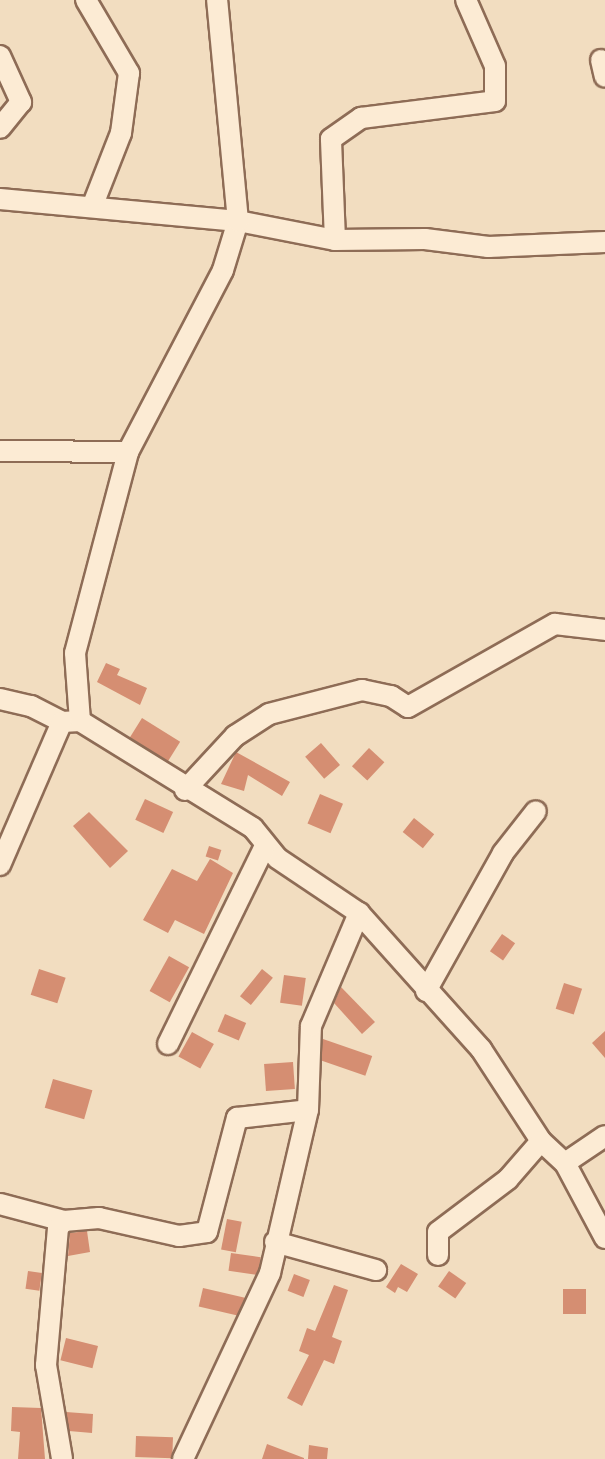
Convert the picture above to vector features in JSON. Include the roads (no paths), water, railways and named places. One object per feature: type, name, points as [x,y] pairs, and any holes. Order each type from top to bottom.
[{"type":"street","points":[[86,0],[129,73],[121,133],[92,207]]},
{"type":"street","points":[[0,865],[70,722],[75,653],[128,452],[223,270],[238,221],[217,0]]},
{"type":"street","points":[[335,240],[331,139],[361,118],[495,101],[495,66],[466,0]]},
{"type":"street","points":[[0,56],[21,102],[0,128]]},
{"type":"street","points":[[0,199],[238,221],[335,240],[425,239],[488,247],[605,242]]},
{"type":"street","points":[[0,451],[128,452]]},
{"type":"street","points":[[185,789],[235,736],[268,714],[362,690],[391,696],[408,707],[555,624],[605,630]]},
{"type":"street","points":[[0,699],[31,705],[70,722],[253,828],[265,846],[359,913],[426,991],[481,1049],[541,1141],[565,1162],[605,1238]]},
{"type":"street","points":[[426,991],[503,854],[536,811]]},
{"type":"street","points":[[168,1044],[265,846]]},
{"type":"street","points":[[183,1459],[270,1273],[275,1242],[308,1110],[311,1026],[359,913]]},
{"type":"street","points":[[0,1204],[64,1221],[99,1218],[179,1236],[207,1232],[237,1119],[308,1110]]},
{"type":"street","points":[[565,1162],[605,1136]]},
{"type":"street","points":[[438,1255],[438,1232],[508,1179],[541,1141]]},
{"type":"street","points":[[62,1459],[46,1365],[58,1228],[64,1221]]},
{"type":"street","points":[[275,1242],[376,1270]]}]
